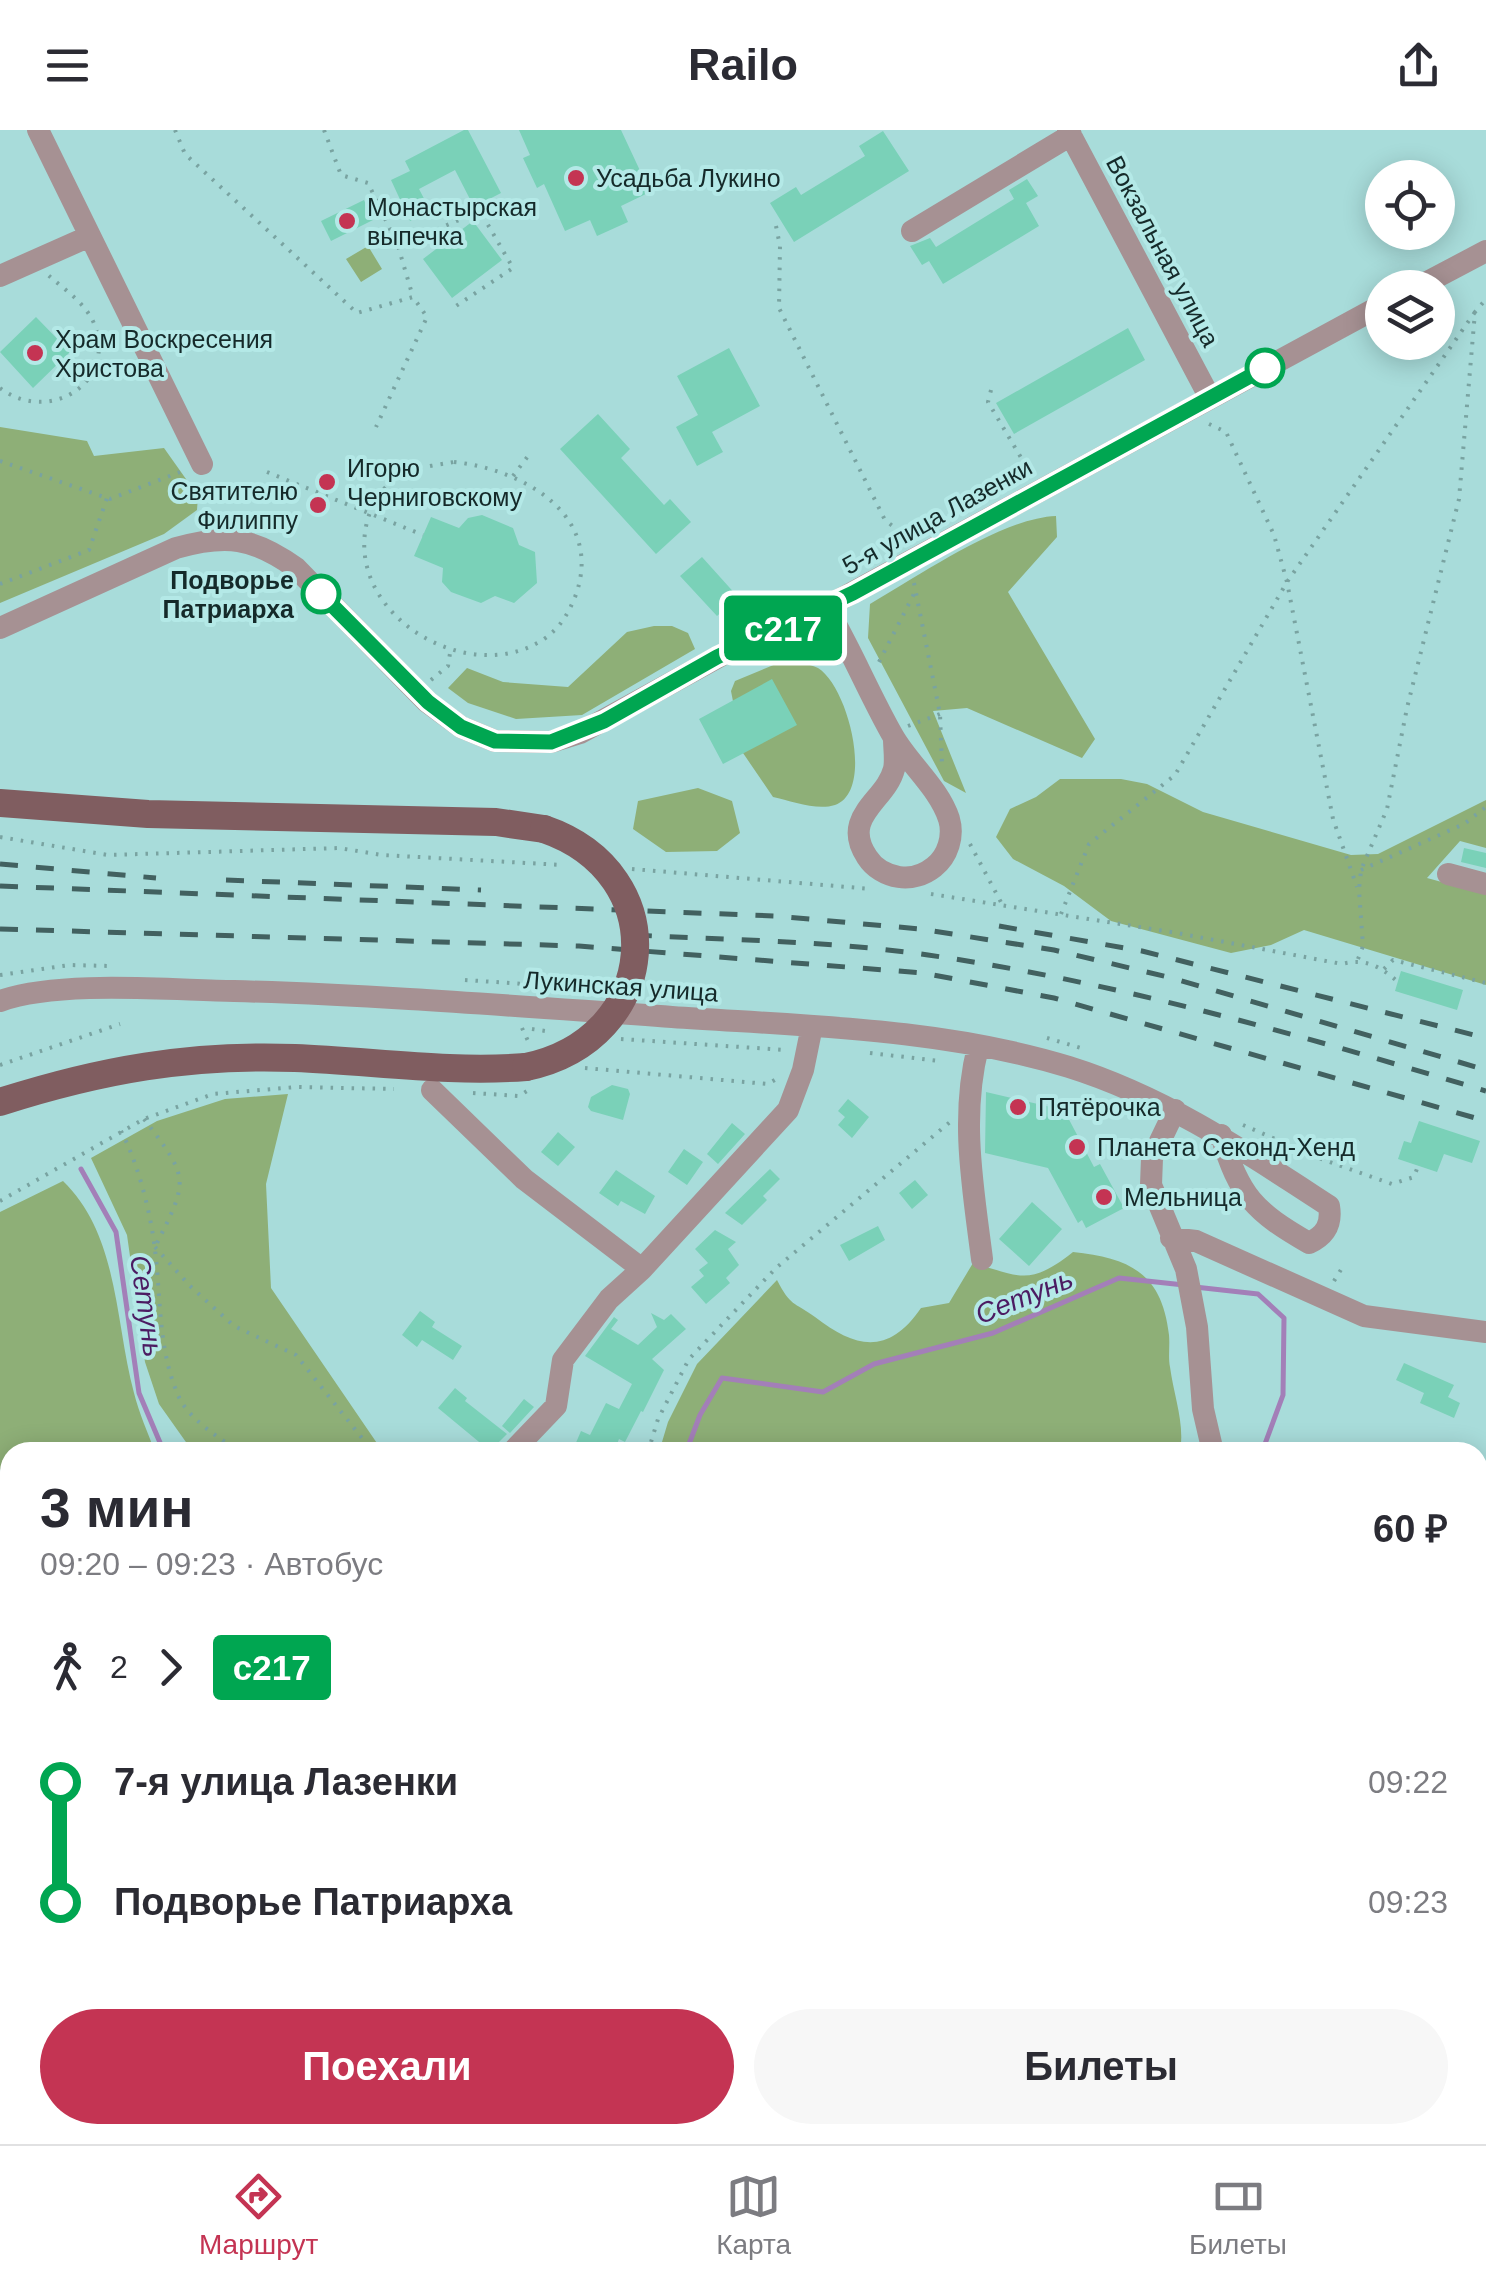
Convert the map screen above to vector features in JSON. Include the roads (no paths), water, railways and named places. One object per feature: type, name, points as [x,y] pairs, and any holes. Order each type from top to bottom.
[{"type":"main road","points":[[0,803],[148,814],[496,822],[544,829],[579,844],[610,874],[630,912],[635,954],[628,987],[602,1030],[566,1055],[526,1067],[471,1068],[295,1058],[194,1060],[121,1068],[0,1102]]},
{"type":"street","points":[[38,130],[90,236],[191,468]]},
{"type":"street","points":[[912,231],[1069,133]]},
{"type":"street","name":"Вокзальная улица","points":[[1069,133],[1210,398]]},
{"type":"street","points":[[0,276],[90,236]]},
{"type":"street","points":[[1450,270],[1486,251]]},
{"type":"street","name":"5-я улица Лазенки","points":[[0,628],[176,548],[206,540],[244,540],[296,568],[428,702],[461,727],[495,741],[535,744],[580,733],[717,657],[826,607],[1365,314]]},
{"type":"street","points":[[826,607],[950,820],[947,851],[925,874],[910,878],[880,870],[868,859],[861,844],[864,813],[894,770],[899,733]]},
{"type":"street","points":[[1448,874],[1486,884]]},
{"type":"street","name":"Лукинская улица","points":[[0,1000],[57,990],[317,993],[809,1037],[1069,1067],[1175,1110],[1221,1135],[1329,1206],[1329,1226],[1320,1238],[1309,1243],[1269,1220],[1233,1177],[1221,1135]]},
{"type":"street","points":[[522,1442],[556,1406],[563,1360],[609,1299],[788,1110],[809,1037]]},
{"type":"street","points":[[975,1057],[967,1144],[982,1259]]},
{"type":"street","points":[[432,1090],[524,1179],[642,1268]]},
{"type":"street","points":[[1175,1110],[1156,1147],[1150,1171],[1156,1205],[1186,1270],[1197,1327],[1202,1409],[1210,1442]]},
{"type":"street","points":[[1172,1238],[1196,1241],[1364,1316],[1486,1332]]},
{"type":"waterway","name":"Сетунь","points":[[81,1169],[116,1232],[139,1393],[160,1442]]},
{"type":"waterway","name":"Сетунь","points":[[690,1442],[700,1415],[722,1378],[823,1392],[874,1364],[993,1333],[1119,1278],[1184,1285]]},
{"type":"waterway","name":"Сетунь","points":[[1195,1287],[1258,1294],[1284,1318],[1283,1395],[1266,1442]]},
{"type":"railway","points":[[0,864],[156,878]]},
{"type":"railway","points":[[226,880],[481,890]]},
{"type":"railway","points":[[0,886],[775,916],[920,929],[1054,950],[1172,978],[1486,1070]]},
{"type":"railway","points":[[999,926],[1142,951],[1486,1038]]},
{"type":"railway","points":[[0,929],[579,946],[923,973],[1054,998],[1486,1121]]},
{"type":"railway","points":[[634,935],[855,947],[999,966],[1209,1012],[1486,1091]]},
{"type":"place","name":"Усадьба Лукино","points":[[576,178]]},
{"type":"place","name":"Монастырская выпечка","points":[[347,221]]},
{"type":"place","name":"Храм Воскресения Христова","points":[[35,353]]},
{"type":"place","name":"Игорю Черниговскому","points":[[327,482]]},
{"type":"place","name":"Святителю Филиппу","points":[[318,505]]},
{"type":"place","name":"Подворье Патриарха","points":[[321,594]]},
{"type":"place","name":"Пятёрочка","points":[[1018,1107]]},
{"type":"place","name":"Планета Секонд-Хенд","points":[[1077,1147]]},
{"type":"place","name":"Мельница","points":[[1104,1197]]}]
